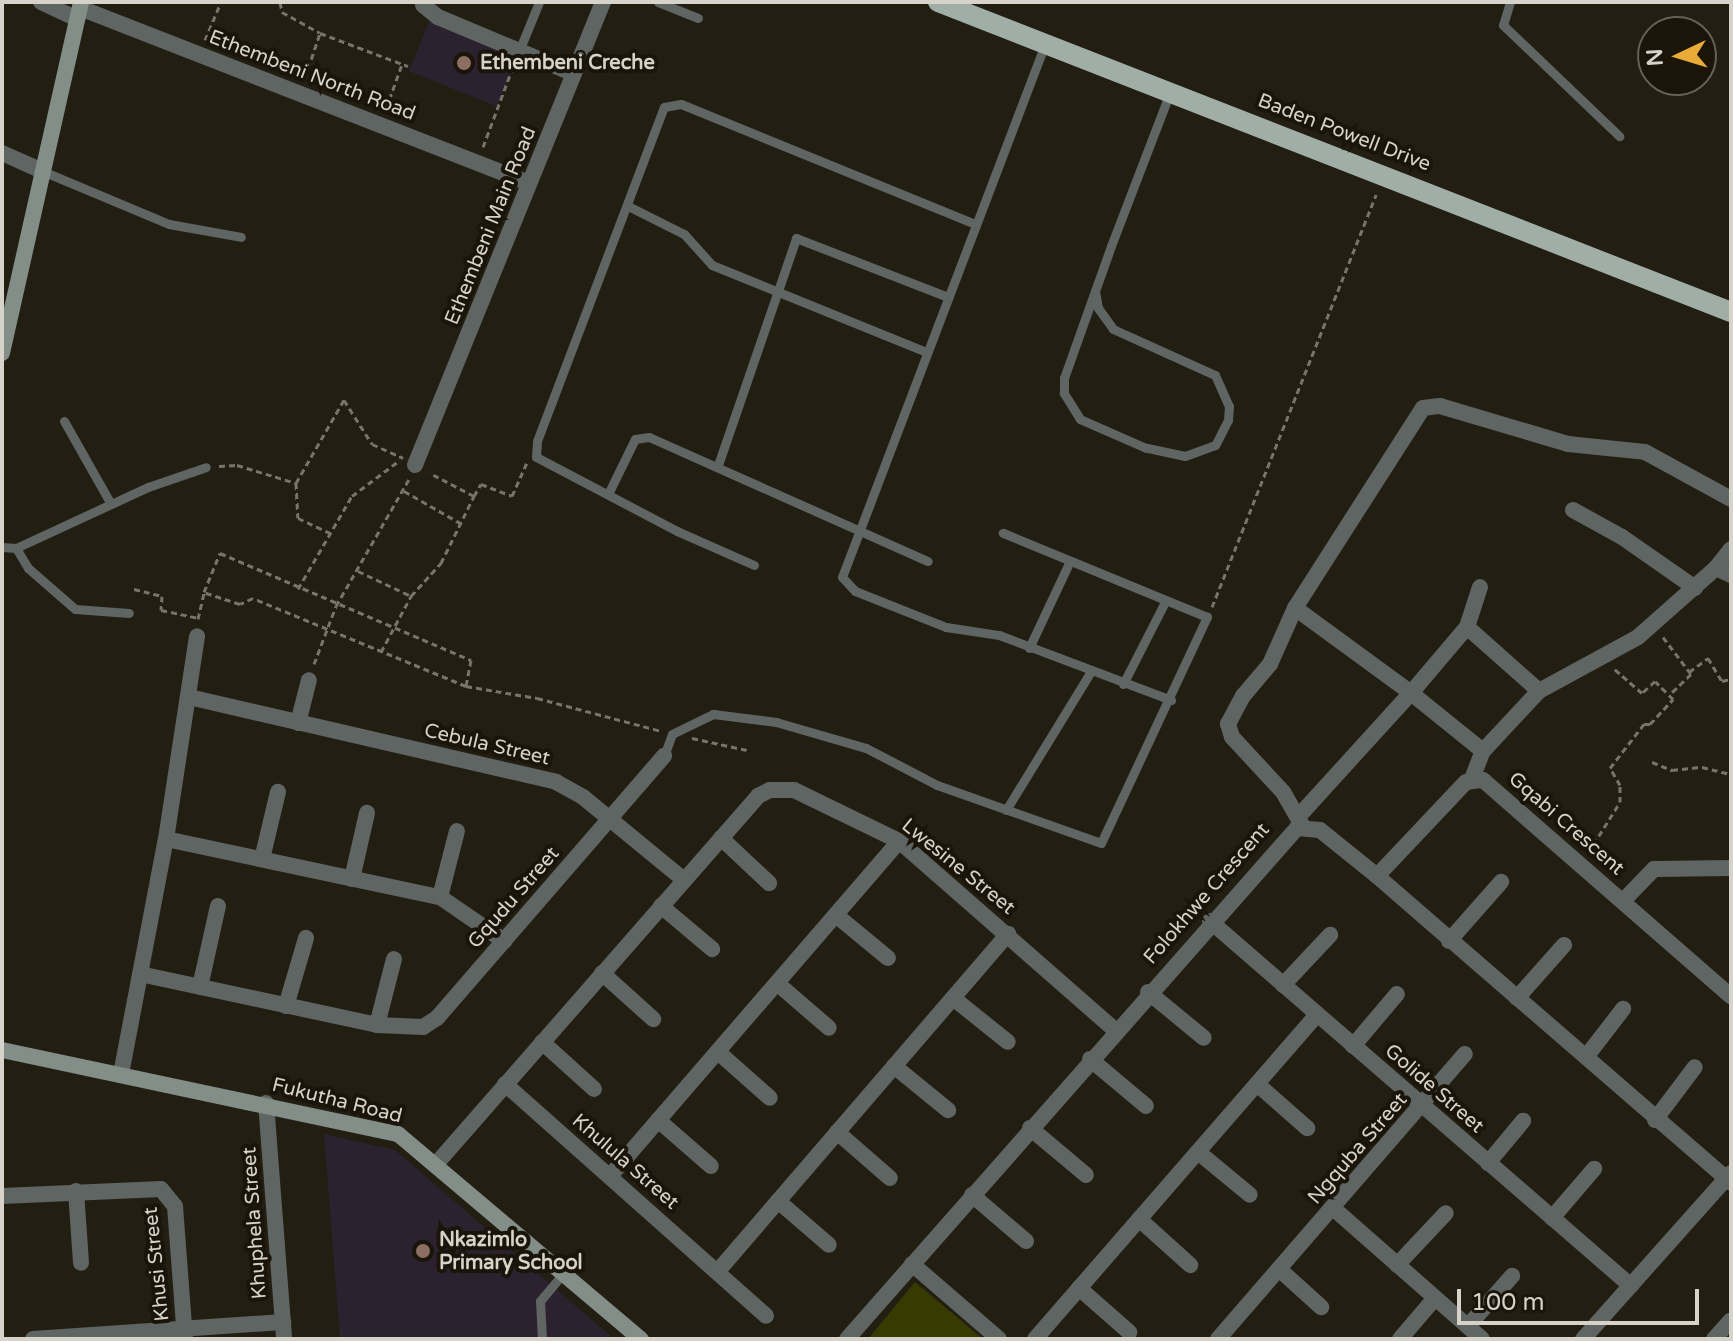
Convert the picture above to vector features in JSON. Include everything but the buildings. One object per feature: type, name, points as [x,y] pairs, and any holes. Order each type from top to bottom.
[{"type":"main road","name":"Baden Powell Drive","points":[[938,2],[1731,312]]},
{"type":"street","name":"Ethembeni North Road","points":[[41,2],[80,10],[529,183]]},
{"type":"street","name":"Ethembeni Main Road","points":[[409,461],[603,2]]},
{"type":"street","points":[[423,5],[438,17],[574,74]]},
{"type":"street","points":[[2,353],[5,316],[80,10]]},
{"type":"street","points":[[2,153],[40,170]]},
{"type":"street","points":[[1480,587],[1467,627],[1300,822],[1283,792],[1228,728],[1243,696],[1270,664],[1295,608],[1418,413],[1430,406],[1554,441],[1645,452],[1731,499]]},
{"type":"street","points":[[1573,510],[1622,537],[1695,588]]},
{"type":"street","points":[[1377,876],[1472,779],[1483,751],[1539,691],[1653,626],[1695,588],[1724,572],[1731,549]]},
{"type":"street","points":[[1295,608],[1411,693],[1483,751]]},
{"type":"street","points":[[1467,627],[1539,691]]},
{"type":"street","points":[[121,1074],[166,839],[197,636]]},
{"type":"street","points":[[298,723],[309,680]]},
{"type":"street","name":"Cebula Street","points":[[189,697],[556,782],[609,819],[684,880]]},
{"type":"street","name":"Gqudu Street","points":[[140,974],[377,1025],[412,1030],[433,1022],[664,756]]},
{"type":"street","name":"Gqabi Crescent","points":[[1472,779],[1488,782],[1731,996]]},
{"type":"street","name":"Lwesine Street","points":[[437,1163],[758,796],[782,788],[866,822],[899,841],[1115,1030]]},
{"type":"street","points":[[262,859],[278,792]]},
{"type":"street","points":[[352,879],[367,813]]},
{"type":"street","name":"Folokhwe Crescent","points":[[847,1339],[1210,921],[1300,822],[1320,830],[1377,876],[1655,1120],[1729,1178]]},
{"type":"street","points":[[440,897],[457,831]]},
{"type":"street","points":[[721,838],[769,883]]},
{"type":"street","points":[[166,839],[440,897],[504,941]]},
{"type":"street","points":[[610,1176],[899,841]]},
{"type":"street","points":[[1623,901],[1654,869],[1731,868]]},
{"type":"street","points":[[1449,941],[1501,882]]},
{"type":"street","points":[[200,987],[218,906]]},
{"type":"street","points":[[661,906],[712,949]]},
{"type":"street","points":[[837,916],[888,958]]},
{"type":"street","name":"Golide Street","points":[[1210,921],[1631,1286]]},
{"type":"street","points":[[718,1271],[1008,934]]},
{"type":"street","points":[[1283,985],[1330,935]]},
{"type":"street","points":[[286,1006],[306,938]]},
{"type":"street","points":[[1517,998],[1564,945]]},
{"type":"street","points":[[377,1025],[394,959]]},
{"type":"street","points":[[602,973],[653,1019]]},
{"type":"street","points":[[778,984],[829,1028]]},
{"type":"street","name":"Folokhwe Crescent","points":[[1148,992],[1204,1038]]},
{"type":"street","name":"Golide Street","points":[[1353,1046],[1397,994]]},
{"type":"street","points":[[953,998],[1008,1042]]},
{"type":"street","points":[[1586,1057],[1623,1009]]},
{"type":"street","points":[[1035,1339],[1317,1015]]},
{"type":"street","points":[[542,1042],[594,1089]]},
{"type":"street","name":"Fukutha Road","points":[[2,1050],[385,1129],[437,1163],[641,1339]]},
{"type":"street","points":[[718,1052],[770,1098]]},
{"type":"street","name":"Ngquba Street","points":[[1221,1338],[1465,1054]]},
{"type":"street","points":[[1090,1059],[1146,1106]]},
{"type":"street","points":[[894,1066],[948,1110]]},
{"type":"street","points":[[1655,1120],[1695,1067]]},
{"type":"street","name":"Khulula Street","points":[[505,1084],[766,1316]]},
{"type":"street","points":[[1257,1084],[1307,1128]]},
{"type":"street","name":"Khuphela Street","points":[[266,1103],[284,1339]]},
{"type":"street","points":[[658,1120],[711,1166]]},
{"type":"street","name":"Golide Street","points":[[1488,1163],[1523,1121]]},
{"type":"street","points":[[1030,1128],[1086,1175]]},
{"type":"street","points":[[837,1132],[890,1178]]},
{"type":"street","points":[[1198,1152],[1250,1195]]},
{"type":"street","points":[[1552,1218],[1594,1169]]},
{"type":"street","points":[[1583,1339],[1729,1178]]},
{"type":"street","name":"Khusi Street","points":[[2,1196],[152,1186],[170,1196],[184,1334]]},
{"type":"street","points":[[76,1191],[81,1263]]},
{"type":"street","points":[[972,1195],[1026,1241]]},
{"type":"street","points":[[778,1201],[829,1245]]},
{"type":"street","points":[[1333,1208],[1482,1339]]},
{"type":"street","points":[[1397,1265],[1446,1213]]},
{"type":"street","points":[[1139,1219],[1190,1265]]},
{"type":"street","points":[[912,1264],[999,1339]]},
{"type":"street","points":[[1279,1269],[1321,1307]]},
{"type":"street","points":[[1468,1326],[1512,1276]]},
{"type":"street","points":[[1079,1288],[1129,1332]]},
{"type":"street","points":[[1400,1339],[1435,1298]]},
{"type":"street","points":[[1714,1339],[1731,1320]]},
{"type":"street","points":[[33,1339],[184,1334],[283,1322]]},
{"type":"lane","points":[[519,51],[539,2]]},
{"type":"lane","points":[[658,2],[698,18]]},
{"type":"lane","points":[[1510,2],[1503,25],[1619,136]]},
{"type":"lane","points":[[1045,44],[843,570],[846,586],[946,627],[999,635],[1090,673],[1171,700]]},
{"type":"lane","points":[[1095,291],[1098,308],[1113,329],[1215,375],[1229,406],[1228,420],[1215,445],[1203,453],[1168,455],[1080,419],[1071,408],[1064,378],[1095,291],[1171,91]]},
{"type":"lane","points":[[754,565],[677,531],[609,492],[536,457],[537,441],[658,120],[673,101],[975,224]]},
{"type":"lane","points":[[40,170],[169,224],[241,237]]},
{"type":"lane","points":[[628,206],[684,234],[712,265],[776,295],[926,352]]},
{"type":"lane","points":[[718,465],[796,238],[948,297]]},
{"type":"lane","points":[[64,421],[111,504]]},
{"type":"lane","points":[[609,492],[639,436],[718,465],[928,561]]},
{"type":"lane","points":[[2,547],[16,548],[111,504],[206,467]]},
{"type":"lane","points":[[664,756],[672,734],[713,714],[776,722],[866,748],[937,785],[1101,843],[1171,700],[1207,617],[1003,533]]},
{"type":"lane","points":[[16,548],[28,568],[75,609],[129,613]]},
{"type":"lane","points":[[1029,648],[1070,561]]},
{"type":"lane","points":[[1123,684],[1166,600]]},
{"type":"lane","points":[[1006,810],[1090,673]]},
{"type":"lane","points":[[542,1339],[540,1301],[564,1272]]},
{"type":"path","points":[[198,54],[221,2]]},
{"type":"path","points":[[280,2],[282,12],[320,33],[408,66]]},
{"type":"path","points":[[300,93],[320,33]]},
{"type":"path","points":[[477,161],[519,51]]},
{"type":"path","points":[[380,124],[402,64]]},
{"type":"path","points":[[1207,617],[1384,175]]},
{"type":"path","points":[[330,533],[298,518],[296,483],[344,400],[372,444],[474,496]]},
{"type":"path","points":[[381,652],[411,596],[441,563],[481,484],[512,496],[528,462],[536,457]]},
{"type":"path","points":[[309,680],[336,606],[404,491],[409,461]]},
{"type":"path","points":[[298,589],[352,496],[409,461]]},
{"type":"path","points":[[206,467],[237,465],[296,483]]},
{"type":"path","points":[[404,491],[462,524]]},
{"type":"path","points":[[197,636],[204,592],[220,553],[336,606],[471,660],[466,686]]},
{"type":"path","points":[[358,571],[411,596]]},
{"type":"path","points":[[134,589],[162,596],[161,610],[198,618]]},
{"type":"path","points":[[204,592],[240,604],[253,598],[466,686],[537,698],[672,734],[747,750]]},
{"type":"path","points":[[1653,626],[1689,672]]},
{"type":"path","points":[[1581,864],[1620,802],[1620,785],[1610,768],[1644,724],[1650,724],[1673,699],[1655,681],[1642,693],[1605,656]]},
{"type":"path","points":[[1670,694],[1689,672],[1708,658],[1722,681],[1731,679]]},
{"type":"path","points":[[1652,762],[1672,770],[1702,767],[1731,774]]},
{"type":"shaded area","name":"Ethembeni Creche","points":[[430,19],[518,55],[497,107],[409,71]]},
{"type":"shaded area","name":"Nkazimlo Primary School","points":[[324,1134],[395,1150],[614,1339],[340,1339]]},
{"type":"shaded area","points":[[915,1282],[983,1339],[868,1339]]},
{"type":"place","name":"Ethembeni Creche","points":[[464,63]]},
{"type":"place","name":"Nkazimlo Primary School","points":[[423,1251]]}]
